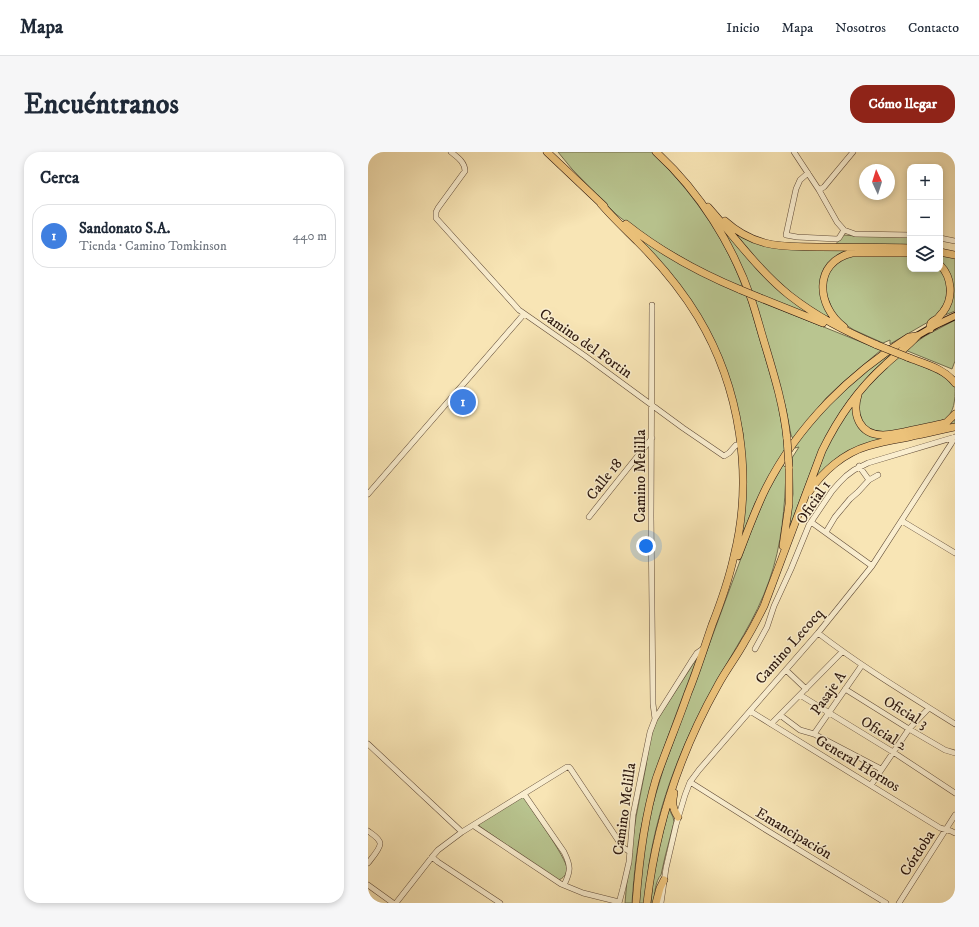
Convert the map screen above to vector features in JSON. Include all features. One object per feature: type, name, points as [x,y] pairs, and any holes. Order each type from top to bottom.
[{"type":"highway","points":[[547,152],[601,204],[669,275],[681,290],[697,316],[718,355],[731,392],[736,414],[743,470],[741,518],[727,584]]},
{"type":"highway","points":[[656,152],[732,227],[743,234],[764,243],[795,246],[907,248]]},
{"type":"highway","points":[[688,184],[762,270],[783,290],[812,312],[827,321],[877,345],[940,370],[949,376],[955,383]]},
{"type":"highway","points":[[688,184],[722,237],[745,283],[776,385],[785,424],[789,467],[789,504],[782,550],[777,569]]},
{"type":"highway","points":[[601,204],[634,231],[666,252],[706,275],[844,332],[855,335]]},
{"type":"highway","points":[[855,335],[840,324],[826,306],[822,285],[829,269],[837,260],[847,254],[907,253]]},
{"type":"highway","points":[[943,253],[955,255]]},
{"type":"highway","points":[[930,329],[931,323],[940,316],[946,308],[949,298],[950,283],[946,271],[943,268]]},
{"type":"highway","points":[[647,903],[652,865],[664,812],[677,772],[697,725],[718,685],[753,628],[764,606],[827,441],[848,406],[860,391],[885,365],[917,336]]},
{"type":"highway","points":[[636,903],[637,876],[642,843],[651,798],[658,773],[727,584],[766,488],[783,459],[804,430],[833,397],[867,366],[909,337],[917,336]]},
{"type":"highway","points":[[860,391],[856,405],[856,414],[863,428],[877,435],[887,435],[941,424],[947,422],[955,414]]},
{"type":"highway","points":[[803,504],[810,490],[823,475],[852,452],[875,444],[955,427]]},
{"type":"highway","points":[[678,817],[677,808],[672,800],[686,758],[686,749]]},
{"type":"highway","points":[[656,903],[664,880]]},
{"type":"main road","points":[[917,336],[955,316]]},
{"type":"main road","points":[[940,370],[955,376]]},
{"type":"street","name":"Camino del Fortin","points":[[451,152],[463,163],[465,171],[439,205],[435,216],[519,310],[724,456],[729,454],[736,446],[741,445]]},
{"type":"street","points":[[794,152],[819,190],[834,217],[844,230],[855,234],[907,235]]},
{"type":"street","points":[[819,190],[824,187],[854,152]]},
{"type":"street","points":[[808,173],[800,180],[796,189],[786,235],[837,239],[844,230]]},
{"type":"street","points":[[943,239],[955,241]]},
{"type":"street","name":"Camino Melilla","points":[[652,304],[652,704],[655,719]]},
{"type":"street","points":[[368,494],[524,314]]},
{"type":"street","name":"Oficial 1","points":[[755,649],[767,627],[774,606],[811,522],[832,491],[846,476],[860,466],[876,460],[955,437]]},
{"type":"street","name":"Camino Lecocq","points":[[677,808],[690,782],[699,770],[818,633],[872,566],[955,437]]},
{"type":"street","name":"Calle 18","points":[[589,517],[652,438]]},
{"type":"street","points":[[860,466],[869,480]]},
{"type":"street","points":[[826,532],[846,503],[869,480],[878,475]]},
{"type":"street","points":[[902,521],[955,553]]},
{"type":"street","points":[[811,522],[872,566]]},
{"type":"street","points":[[818,633],[842,652],[955,724]]},
{"type":"street","name":"Camino Melilla","points":[[619,903],[624,888],[630,852],[633,815],[648,739],[655,719],[697,653],[704,647]]},
{"type":"street","points":[[770,724],[842,652]]},
{"type":"street","name":"Pasaje A","points":[[814,734],[862,665]]},
{"type":"street","points":[[786,670],[806,689]]},
{"type":"street","name":"Oficial 3","points":[[845,689],[909,729],[946,750],[955,753]]},
{"type":"street","name":"Oficial 2","points":[[800,695],[893,752],[955,793]]},
{"type":"street","points":[[871,785],[909,729],[929,708]]},
{"type":"street","name":"General Hornos","points":[[750,711],[940,828],[955,833]]},
{"type":"street","points":[[780,715],[800,730],[814,734],[881,769]]},
{"type":"street","points":[[368,744],[462,832]]},
{"type":"street","points":[[396,903],[438,850],[462,832],[474,826],[566,767],[570,768],[622,846],[630,852]]},
{"type":"street","name":"Emancipación","points":[[690,782],[886,903]]},
{"type":"street","points":[[524,794],[564,852],[570,864],[570,870],[564,885]]},
{"type":"street","name":"Córdoba","points":[[899,903],[955,815]]},
{"type":"street","points":[[661,903],[666,868],[678,817]]},
{"type":"street","points":[[474,826],[564,885],[583,893],[619,903]]},
{"type":"street","points":[[368,831],[380,843],[380,846],[368,863]]},
{"type":"street","points":[[432,857],[500,903]]},
{"type":"street","points":[[368,885],[393,903]]},
{"type":"green space","points":[[558,152],[652,152],[692,197],[715,231],[734,266],[742,285],[740,288],[715,277],[639,232],[617,215],[572,169]]},
{"type":"green space","points":[[716,220],[756,266],[831,324],[752,292]]},
{"type":"green space","points":[[729,226],[756,241],[907,250],[846,253],[821,280],[833,322],[809,308],[766,271]]},
{"type":"green space","points":[[635,234],[747,296],[777,397],[785,450],[755,503],[740,540],[743,434],[738,410],[712,336]]},
{"type":"green space","points":[[844,235],[907,237],[907,246],[836,244]]},
{"type":"green space","points":[[943,255],[955,257],[955,311],[945,315],[952,296],[943,270]]},
{"type":"green space","points":[[850,256],[907,256],[907,272],[943,272],[947,284],[946,302],[935,318],[890,344],[890,340],[883,343],[854,330],[835,316],[825,291],[828,274],[836,263]]},
{"type":"green space","points":[[754,299],[881,350],[826,398],[793,439],[786,409]]},
{"type":"green space","points":[[955,320],[955,361],[952,369],[905,350],[925,336]]},
{"type":"green space","points":[[909,340],[871,373],[841,411],[825,438],[816,458],[788,531],[793,494],[792,458],[799,447],[795,448],[795,446],[821,414],[840,394],[880,360]]},
{"type":"green space","points":[[897,356],[946,377],[955,386],[954,405],[948,417],[944,421],[884,434],[865,428],[857,408],[862,393]]},
{"type":"green space","points":[[853,402],[855,419],[880,437],[955,417],[955,425],[865,444],[814,484],[827,445]]},
{"type":"green space","points":[[783,465],[786,468],[782,526],[777,554],[769,581],[758,609],[721,673],[682,750],[666,794],[653,841],[645,893],[645,903],[638,903],[642,862],[649,820],[664,767],[750,534],[767,493]]},
{"type":"green space","points":[[697,658],[668,736],[649,795],[638,848],[632,903],[625,903],[636,817],[652,733],[657,720]]},
{"type":"green space","points":[[523,796],[555,844],[565,863],[567,869],[566,873],[558,880],[479,826],[479,824]]},
{"type":"green space","points":[[669,809],[674,822],[661,875],[656,884],[653,903],[651,903],[653,880]]},
{"type":"place","name":"Sandonato S.A.","points":[[463,402]]}]
